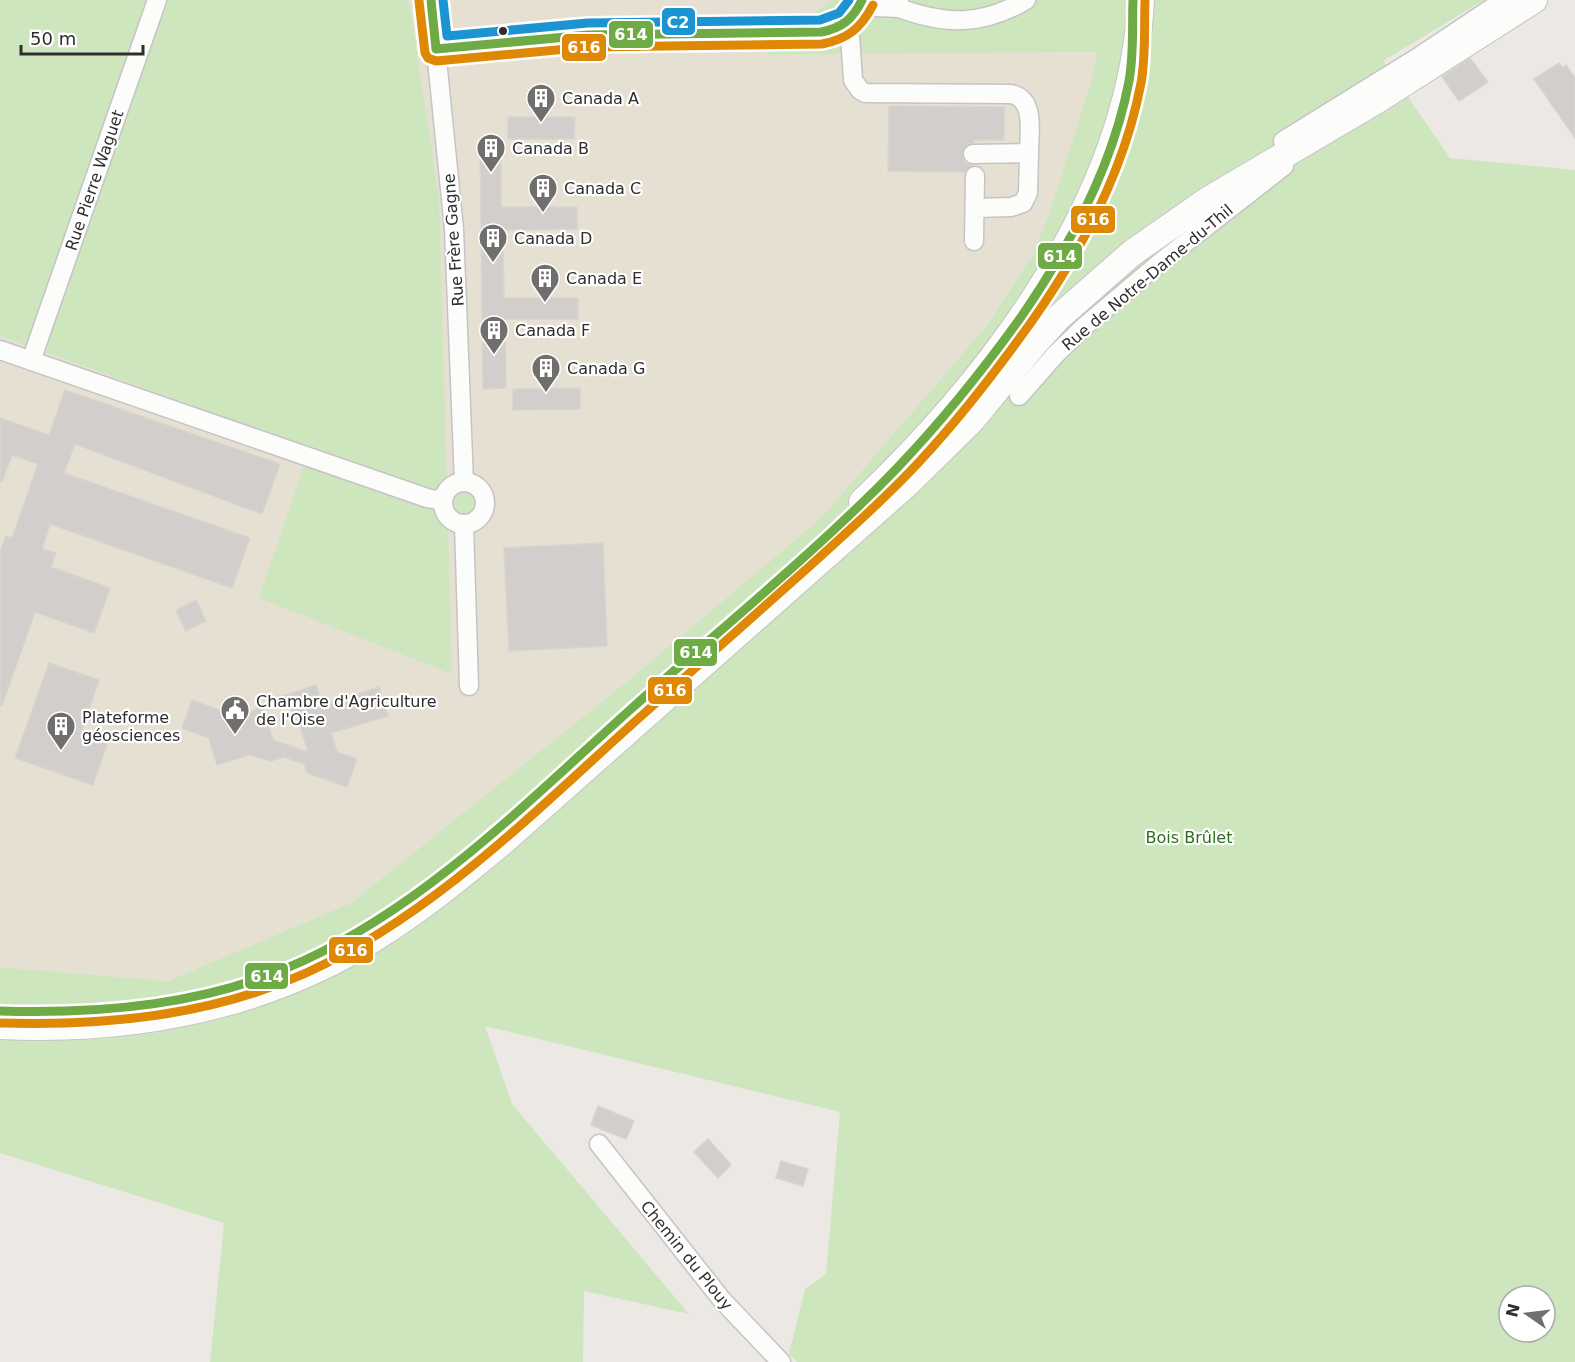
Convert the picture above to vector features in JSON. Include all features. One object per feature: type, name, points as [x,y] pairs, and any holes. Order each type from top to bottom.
[{"type":"main road","points":[[1131,70],[1133,0]]},
{"type":"main road","points":[[0,1011],[53,1012],[122,1008],[207,994],[245,983],[302,961],[350,936],[397,907],[462,857],[858,507],[929,433],[986,364],[1017,322],[1070,240],[1087,206],[1116,128],[1131,70],[1141,0]]},
{"type":"main road","points":[[882,506],[947,435],[999,373],[1053,298],[1084,246],[1110,192],[1131,130],[1145,74],[1155,0]]},
{"type":"main road","name":"Rue de Notre-Dame-du-Thil","points":[[1255,180],[1343,121],[1534,0]]},
{"type":"main road","points":[[0,1026],[106,1025],[150,1020],[196,1011],[245,999],[284,984],[375,939],[431,900],[499,845],[921,472],[958,435],[1035,343],[1073,303],[1162,230],[1255,180]]},
{"type":"street","name":"Rue Pierre Waguet","points":[[32,361],[158,0]]},
{"type":"street","name":"Rue Frère Gagne","points":[[431,0],[455,240],[464,482]]},
{"type":"street","points":[[436,49],[588,35],[807,33],[830,30],[849,22],[862,1],[875,6],[899,4],[934,19],[960,21],[994,15],[1026,0]]},
{"type":"street","name":"Rue de Notre-Dame-du-Thil","points":[[1019,396],[1055,355],[1081,330],[1255,180],[1257,159],[1504,0]]},
{"type":"street","points":[[849,22],[853,80],[860,90],[872,94],[1017,95],[1028,107],[1028,193],[1023,203],[1011,207],[975,208]]},
{"type":"street","points":[[973,154],[1029,153]]},
{"type":"street","points":[[974,241],[975,176]]},
{"type":"street","points":[[0,350],[427,498],[443,501]]},
{"type":"street","points":[[464,482],[478,487],[484,504],[478,518],[464,524],[447,516],[443,501],[450,486],[464,482]]},
{"type":"street","points":[[464,524],[469,686]]},
{"type":"street","name":"Chemin du Plouy","points":[[599,1144],[722,1300],[781,1362]]},
{"type":"shaded area","points":[[409,0],[832,0],[805,19],[768,18],[768,55],[1097,52],[1091,82],[1050,211],[1033,254],[988,324],[821,518],[623,685],[351,903],[168,981],[0,967],[0,336],[310,448],[439,197]]},
{"type":"green space","points":[[0,0],[409,0],[439,197],[452,674],[259,598],[310,448],[0,336]]},
{"type":"green space","name":"Bois Brûlet","points":[[832,0],[1484,0],[1383,61],[1450,158],[1575,170],[1575,1362],[797,1362],[789,1354],[805,1289],[826,1274],[840,1112],[485,1026],[512,1104],[689,1314],[584,1291],[583,1362],[210,1362],[224,1223],[0,1153],[0,967],[168,981],[351,903],[623,685],[821,518],[988,324],[1033,254],[1050,211],[1091,82],[1097,52],[768,55],[768,18],[805,19]]},
{"type":"green space","points":[[464,492],[472,495],[475,503],[472,511],[464,514],[456,511],[453,503],[456,495]]},
{"type":"building","points":[[1470,58],[1488,82],[1459,101],[1442,77]]},
{"type":"building","points":[[1559,63],[1562,68],[1566,65],[1575,78],[1575,138],[1534,79]]},
{"type":"building","points":[[889,106],[1004,107],[1004,140],[974,140],[974,143],[967,145],[962,154],[963,159],[973,165],[965,172],[888,171]]},
{"type":"building","name":"Canada A","points":[[508,117],[575,117],[574,139],[508,139]]},
{"type":"building","points":[[480,140],[501,140],[501,207],[577,207],[577,229],[503,230],[504,298],[578,298],[578,319],[505,319],[506,388],[483,389]]},
{"type":"building","name":"Canada G","points":[[580,388],[580,409],[513,410],[513,389]]},
{"type":"building","points":[[65,390],[280,464],[262,514],[75,444],[64,473],[250,538],[232,588],[50,524],[42,549],[56,553],[51,567],[110,588],[94,633],[35,612],[2,706],[0,706],[0,552],[6,536],[12,538],[38,464],[12,455],[2,482],[0,482],[0,418],[49,435]]},
{"type":"building","points":[[603,543],[607,646],[509,651],[504,548]]},
{"type":"building","points":[[196,600],[206,621],[186,631],[176,610]]},
{"type":"building","points":[[49,663],[99,680],[80,735],[107,744],[93,785],[15,758]]},
{"type":"building","name":"Chambre d'Agriculture de l'Oise","points":[[316,685],[323,705],[379,687],[388,716],[331,733],[337,752],[357,759],[347,787],[307,773],[304,764],[284,757],[271,761],[249,755],[217,765],[209,738],[182,728],[192,700],[241,718],[262,706],[273,740],[308,752],[297,716],[288,707],[273,699]]},
{"type":"building","points":[[598,1106],[634,1121],[626,1139],[591,1125]]},
{"type":"building","points":[[708,1139],[731,1165],[718,1178],[694,1152]]},
{"type":"building","points":[[781,1161],[808,1169],[803,1186],[776,1178]]},
{"type":"transit line","name":"614","points":[[431,0],[436,49],[588,35],[821,32],[846,22],[862,0]]},
{"type":"transit line","name":"C2","points":[[443,0],[447,36],[588,23],[820,20],[839,13],[849,0]]},
{"type":"transit line","name":"614","points":[[0,1011],[77,1011],[154,1004],[193,997],[267,976],[303,961],[349,937],[393,910],[476,847],[800,561],[897,468],[946,414],[1007,337],[1056,262],[1101,174],[1122,113],[1132,61],[1133,0]]},
{"type":"transit line","name":"616","points":[[0,1023],[118,1020],[195,1009],[270,988],[353,949],[398,922],[482,858],[522,824],[880,502],[949,428],[1005,358],[1068,266],[1113,177],[1134,115],[1143,73],[1145,0]]},
{"type":"transit line","name":"616","points":[[419,1],[425,53],[428,58],[436,61],[589,47],[822,44],[839,39],[853,31],[864,20],[873,5]]},
{"type":"place","name":"Canada A","points":[[541,124]]},
{"type":"place","name":"Canada B","points":[[491,174]]},
{"type":"place","name":"Canada C","points":[[543,214]]},
{"type":"place","name":"Canada D","points":[[493,264]]},
{"type":"place","name":"Canada E","points":[[545,304]]},
{"type":"place","name":"Canada F","points":[[494,356]]},
{"type":"place","name":"Canada G","points":[[546,394]]},
{"type":"place","name":"Chambre d'Agriculture de l'Oise","points":[[235,736]]},
{"type":"place","name":"Plateforme géosciences","points":[[61,752]]}]
